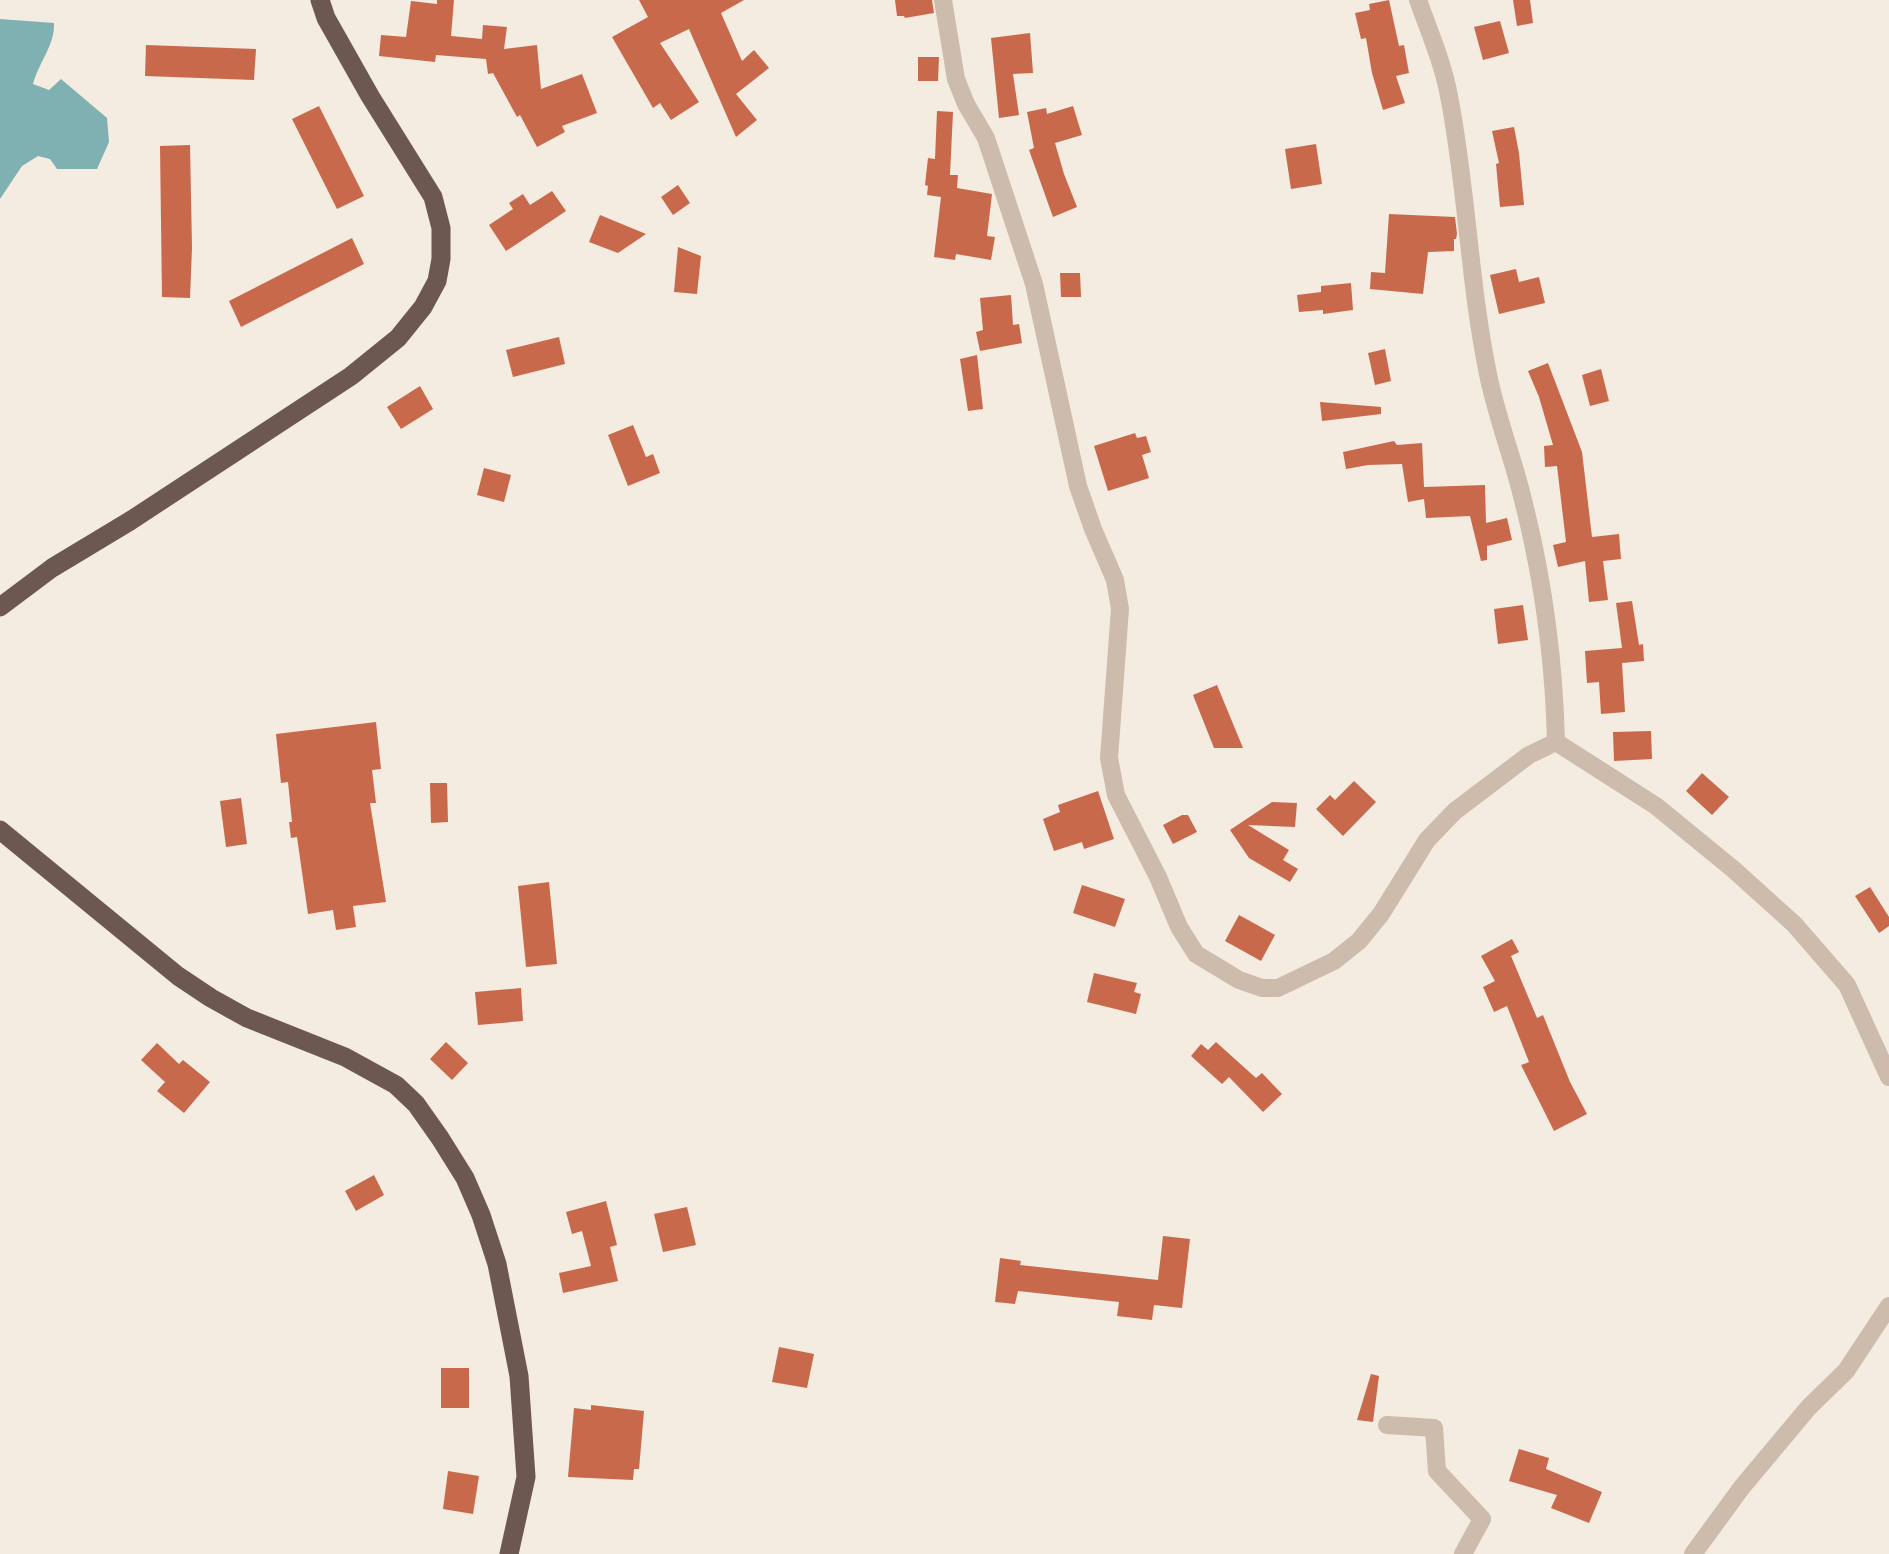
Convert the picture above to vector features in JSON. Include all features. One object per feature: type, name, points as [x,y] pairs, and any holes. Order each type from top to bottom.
[{"type":"highway","points":[[0,607],[51,568],[142,513],[351,376],[398,338],[423,307],[437,281],[441,259],[441,228],[433,197],[370,96],[326,18],[320,0]]},
{"type":"highway","points":[[0,830],[178,975],[211,998],[247,1018],[345,1057],[396,1085],[416,1104],[440,1138],[465,1178],[481,1215],[497,1264],[519,1376],[525,1430],[526,1477],[509,1554]]},
{"type":"street","points":[[943,0],[956,79],[966,104],[986,138],[1034,284],[1078,486],[1115,580],[1120,609],[1109,758],[1116,795],[1147,855],[1179,927],[1196,954],[1239,980],[1262,988],[1278,988],[1334,961],[1359,941],[1381,914],[1427,840],[1455,811],[1529,755],[1556,742]]},
{"type":"street","points":[[1418,0],[1449,93],[1471,247],[1477,316],[1488,377],[1522,496],[1538,567],[1550,633],[1556,742]]},
{"type":"street","points":[[1556,742],[1656,806],[1733,869],[1794,925],[1847,985],[1889,1077]]},
{"type":"street","points":[[1693,1554],[1742,1487],[1801,1417],[1846,1371],[1889,1306]]},
{"type":"street","points":[[1387,1425],[1434,1429],[1437,1471],[1482,1519],[1464,1554]]},
{"type":"water","points":[[0,19],[54,23],[52,39],[33,84],[49,90],[61,79],[107,118],[109,142],[97,169],[57,169],[50,159],[38,156],[22,166],[0,199]]},
{"type":"building","points":[[437,0],[454,0],[451,36],[482,39],[483,25],[507,27],[504,49],[537,45],[541,89],[582,74],[597,113],[562,126],[565,132],[537,147],[493,73],[488,74],[486,59],[436,55],[435,62],[379,56],[381,35],[406,37],[411,1],[437,4]]},
{"type":"building","points":[[639,0],[744,0],[721,13],[742,61],[754,50],[769,68],[736,94],[757,120],[736,137],[689,29],[660,43],[699,102],[671,120],[660,103],[653,108],[612,37],[648,17]]},
{"type":"building","points":[[895,0],[932,0],[934,13],[905,18],[897,16]]},
{"type":"building","points":[[1389,0],[1399,46],[1404,45],[1409,73],[1396,76],[1405,103],[1383,110],[1372,73],[1366,38],[1361,39],[1355,13],[1370,10],[1369,4]]},
{"type":"building","points":[[1513,0],[1530,0],[1533,23],[1517,26]]},
{"type":"building","points":[[1500,21],[1509,53],[1483,60],[1474,27]]},
{"type":"building","points":[[1030,33],[1033,73],[1013,74],[1019,115],[999,118],[991,38]]},
{"type":"building","points":[[146,45],[256,49],[254,80],[145,76]]},
{"type":"building","points":[[918,57],[939,57],[938,81],[918,81]]},
{"type":"building","points":[[319,106],[364,196],[337,209],[292,119]]},
{"type":"building","points":[[1073,106],[1082,135],[1055,143],[1077,207],[1053,217],[1029,150],[1034,148],[1027,112],[1046,108],[1047,114]]},
{"type":"building","points":[[937,111],[953,112],[950,175],[958,175],[957,188],[992,194],[987,236],[995,237],[991,260],[956,254],[955,260],[934,257],[941,197],[927,195],[928,186],[925,185],[928,158],[935,159]]},
{"type":"building","points":[[1514,127],[1524,205],[1500,207],[1496,164],[1499,163],[1492,131]]},
{"type":"building","points":[[1316,144],[1322,184],[1291,189],[1285,149]]},
{"type":"building","points":[[190,145],[190,298],[162,297],[160,146]]},
{"type":"building","points":[[678,185],[690,203],[673,215],[661,197]]},
{"type":"building","points":[[552,191],[566,211],[506,251],[489,225],[513,209],[509,203],[523,194],[530,205]]},
{"type":"building","points":[[1389,214],[1455,217],[1457,234],[1454,251],[1428,252],[1423,294],[1370,289],[1371,272],[1385,273]]},
{"type":"building","points":[[600,215],[646,234],[618,253],[589,242]]},
{"type":"building","points":[[352,238],[364,264],[241,327],[229,301]]},
{"type":"building","points":[[678,247],[701,256],[697,294],[674,292]]},
{"type":"building","points":[[1516,269],[1519,282],[1539,277],[1545,303],[1499,314],[1490,275]]},
{"type":"building","points":[[1060,273],[1080,273],[1081,297],[1061,297]]},
{"type":"building","points":[[1351,283],[1353,310],[1323,314],[1323,310],[1299,312],[1297,295],[1321,292],[1321,286]]},
{"type":"building","points":[[1011,295],[1013,325],[1019,324],[1022,343],[980,351],[976,332],[983,330],[980,298]]},
{"type":"building","points":[[559,337],[565,364],[513,377],[506,350]]},
{"type":"building","points":[[1385,349],[1391,381],[1375,385],[1368,353]]},
{"type":"building","points":[[977,355],[983,409],[968,411],[960,359]]},
{"type":"building","points":[[1548,363],[1582,452],[1592,537],[1619,534],[1621,559],[1603,561],[1608,600],[1589,602],[1585,561],[1558,567],[1553,545],[1566,542],[1557,466],[1545,467],[1544,446],[1553,445],[1528,371]]},
{"type":"building","points":[[1601,369],[1609,401],[1590,406],[1582,375]]},
{"type":"building","points":[[420,386],[433,409],[401,429],[387,407]]},
{"type":"building","points":[[1320,402],[1381,407],[1381,414],[1322,421]]},
{"type":"building","points":[[633,425],[646,457],[653,454],[660,473],[628,486],[608,435]]},
{"type":"building","points":[[1135,433],[1137,438],[1146,436],[1151,452],[1142,455],[1149,478],[1108,491],[1094,446]]},
{"type":"building","points":[[1394,441],[1397,445],[1422,443],[1424,487],[1485,485],[1486,523],[1507,518],[1512,540],[1487,546],[1487,560],[1481,561],[1470,516],[1426,518],[1424,499],[1408,502],[1402,464],[1346,469],[1343,452]]},
{"type":"building","points":[[484,468],[511,475],[504,502],[477,495]]},
{"type":"building","points":[[1632,601],[1639,645],[1643,644],[1644,661],[1622,663],[1625,712],[1601,714],[1599,682],[1587,683],[1585,651],[1622,648],[1616,603]]},
{"type":"building","points":[[1523,605],[1528,640],[1498,644],[1494,609]]},
{"type":"building","points":[[1217,685],[1243,748],[1214,748],[1193,695]]},
{"type":"building","points":[[376,722],[381,769],[372,770],[376,803],[370,803],[386,902],[353,906],[356,927],[336,930],[333,910],[308,914],[297,837],[291,838],[288,782],[281,783],[276,734]]},
{"type":"building","points":[[1651,731],[1652,759],[1614,761],[1613,732]]},
{"type":"building","points":[[1702,773],[1729,797],[1712,815],[1686,791]]},
{"type":"building","points":[[1354,781],[1376,802],[1343,836],[1316,809],[1330,795],[1335,800]]},
{"type":"building","points":[[430,783],[447,783],[448,822],[431,823]]},
{"type":"building","points":[[1098,791],[1114,839],[1084,849],[1082,842],[1054,851],[1043,819],[1060,812],[1058,805]]},
{"type":"building","points":[[241,798],[247,844],[226,847],[220,801]]},
{"type":"building","points":[[1272,802],[1297,803],[1295,827],[1248,825],[1289,850],[1283,860],[1298,869],[1290,882],[1249,858],[1230,830]]},
{"type":"building","points":[[1182,815],[1188,815],[1197,832],[1173,844],[1163,825]]},
{"type":"building","points":[[549,882],[557,964],[526,967],[518,886]]},
{"type":"building","points":[[1082,885],[1125,899],[1115,927],[1073,913]]},
{"type":"building","points":[[1870,887],[1889,917],[1889,926],[1879,933],[1855,896]]},
{"type":"building","points":[[1239,915],[1275,935],[1261,961],[1225,941]]},
{"type":"building","points":[[1512,939],[1519,952],[1511,956],[1537,1018],[1543,1015],[1570,1082],[1587,1114],[1554,1131],[1521,1065],[1529,1062],[1507,1006],[1494,1012],[1483,987],[1495,981],[1481,956]]},
{"type":"building","points":[[1094,973],[1137,983],[1134,992],[1141,994],[1136,1014],[1087,1002]]},
{"type":"building","points":[[521,988],[523,1021],[478,1025],[475,992]]},
{"type":"building","points":[[446,1042],[468,1063],[452,1080],[430,1059]]},
{"type":"building","points":[[1216,1042],[1256,1078],[1262,1073],[1282,1094],[1263,1112],[1229,1077],[1222,1084],[1191,1056],[1201,1044],[1208,1050]]},
{"type":"building","points":[[157,1043],[179,1064],[183,1060],[210,1082],[184,1113],[157,1091],[165,1082],[141,1060]]},
{"type":"building","points":[[374,1175],[384,1195],[356,1211],[345,1191]]},
{"type":"building","points":[[606,1201],[617,1245],[610,1247],[618,1281],[563,1293],[559,1273],[591,1266],[582,1231],[572,1234],[566,1212]]},
{"type":"building","points":[[687,1207],[696,1245],[663,1252],[654,1214]]},
{"type":"building","points":[[1163,1236],[1190,1239],[1182,1308],[1154,1305],[1152,1320],[1117,1316],[1119,1302],[1018,1291],[1015,1304],[995,1302],[1000,1258],[1021,1261],[1020,1265],[1158,1280]]},
{"type":"building","points":[[779,1347],[814,1354],[807,1388],[772,1382]]},
{"type":"building","points":[[441,1368],[469,1368],[469,1408],[441,1408]]},
{"type":"building","points":[[1371,1374],[1379,1376],[1373,1422],[1357,1420]]},
{"type":"building","points":[[591,1405],[644,1411],[639,1469],[634,1469],[633,1480],[568,1477],[574,1408],[591,1410]]},
{"type":"building","points":[[1519,1449],[1549,1458],[1546,1469],[1602,1492],[1589,1523],[1551,1508],[1557,1495],[1509,1481]]},
{"type":"building","points":[[448,1471],[479,1476],[473,1514],[443,1509]]}]
